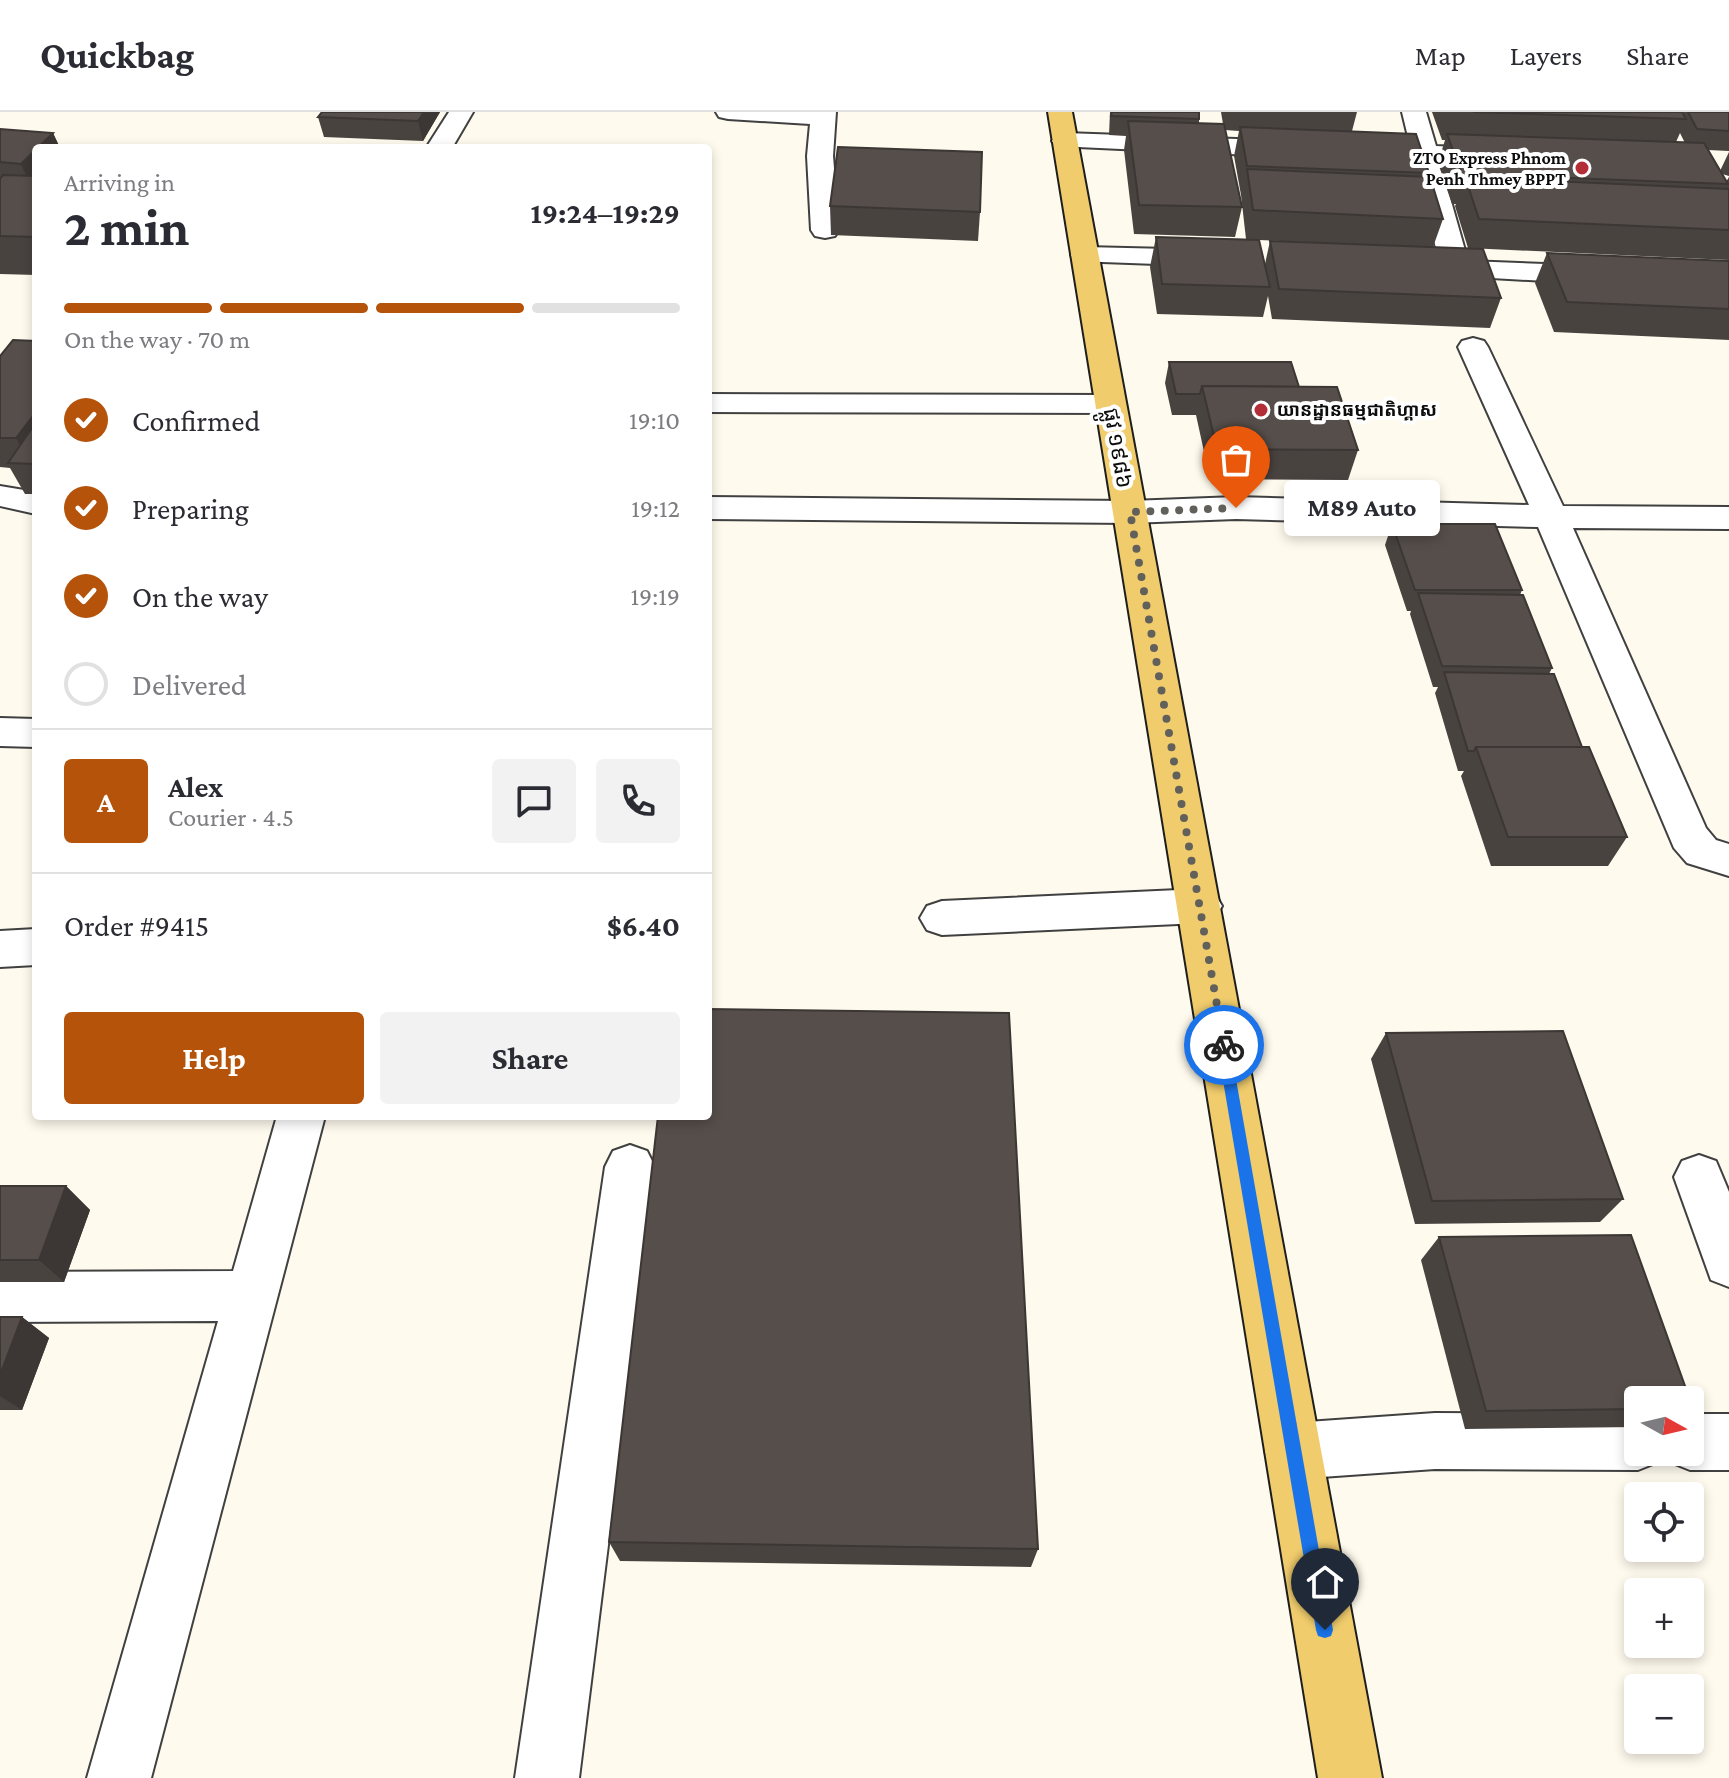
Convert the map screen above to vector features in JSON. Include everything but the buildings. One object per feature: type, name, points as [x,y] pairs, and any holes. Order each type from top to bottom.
[{"type":"main road","name":"ផ្លូវ ១៩៨៦","points":[[1062,127],[1350,1778]]},
{"type":"street","points":[[441,144],[461,112]]},
{"type":"street","points":[[728,112],[824,114],[820,156],[825,230]]},
{"type":"street","points":[[1414,112],[1456,269]]},
{"type":"street","points":[[1062,127],[1314,150]]},
{"type":"street","points":[[1346,151],[1518,158]]},
{"type":"street","points":[[1085,255],[1241,259]]},
{"type":"street","points":[[1410,267],[1623,276]]},
{"type":"street","points":[[1473,347],[1551,517],[1689,837],[1702,852],[1729,860]]},
{"type":"street","points":[[712,403],[1110,404]]},
{"type":"street","points":[[0,496],[32,502]]},
{"type":"street","points":[[712,518],[1236,508],[1551,517],[1729,518]]},
{"type":"street","points":[[0,732],[32,733]]},
{"type":"street","points":[[942,918],[1200,906]]},
{"type":"street","points":[[0,949],[32,947]]},
{"type":"street","points":[[119,1778],[300,1120]]},
{"type":"street","points":[[547,1778],[630,1167]]},
{"type":"street","points":[[1699,1177],[1729,1263]]},
{"type":"street","points":[[0,1297],[252,1296]]},
{"type":"street","points":[[1293,1451],[1435,1441],[1624,1442]]},
{"type":"street","points":[[1704,1442],[1729,1442]]},
{"type":"way so far","points":[[1224,1045],[1130,512],[1236,508]]},
{"type":"place","name":"ZTO Express Phnom Penh Thmey BPPT","points":[[1582,168]]},
{"type":"place","name":"យានដ្ឋានធម្មជាតិហ្គាស","points":[[1261,410]]},
{"type":"place","name":"M89 Auto","points":[[1236,508]]},
{"type":"route","points":[[1224,1045],[1325,1630]]}]
